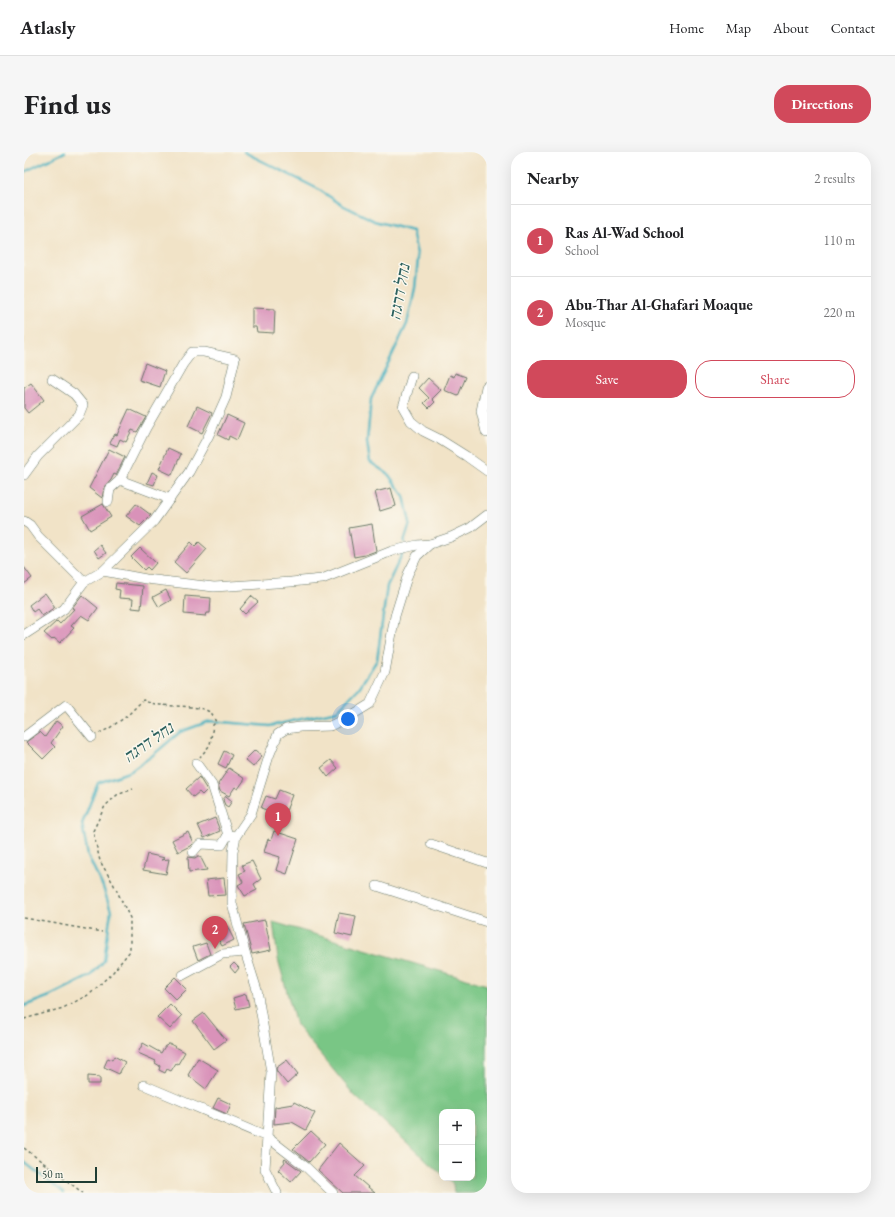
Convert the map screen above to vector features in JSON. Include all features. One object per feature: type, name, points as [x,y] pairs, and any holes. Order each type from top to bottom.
[{"type":"street","points":[[25,633],[64,609],[84,582],[103,571],[154,521],[189,472],[210,435],[226,397],[234,359],[204,352],[192,352],[183,364],[146,428],[120,480],[110,489],[108,502]]},
{"type":"street","points":[[412,376],[403,407],[411,421],[423,431],[439,439],[487,471]]},
{"type":"street","points":[[24,475],[38,456],[79,415],[83,406],[74,394],[52,379]]},
{"type":"street","points":[[487,387],[482,411],[487,432]]},
{"type":"street","points":[[120,480],[170,499]]},
{"type":"street","points":[[103,571],[146,579],[214,587],[322,579],[392,551],[430,544],[451,537],[470,528],[487,515]]},
{"type":"street","points":[[24,521],[30,525],[38,536],[84,582]]},
{"type":"street","points":[[193,852],[200,844],[222,845],[251,814],[269,756],[278,734],[286,729],[330,726],[370,704],[385,672],[395,616],[408,574],[417,556],[430,544]]},
{"type":"street","points":[[24,737],[66,705],[92,737]]},
{"type":"street","points":[[196,763],[212,785],[232,835],[232,903],[257,990],[271,1072],[265,1169],[278,1193]]},
{"type":"street","points":[[431,844],[487,863]]},
{"type":"street","points":[[377,886],[487,922]]},
{"type":"street","points":[[183,975],[222,954],[245,952]]},
{"type":"street","points":[[144,1085],[267,1137],[306,1167],[333,1193]]},
{"type":"path","points":[[92,737],[108,729],[127,716],[143,700],[149,703],[206,710],[212,714],[216,722],[213,725],[210,745],[196,763]]},
{"type":"path","points":[[24,1019],[63,1008],[90,994],[113,972],[130,951],[130,918],[114,885],[100,861],[93,831],[105,806],[117,795],[134,789]]},
{"type":"path","points":[[24,918],[102,932]]},
{"type":"path","points":[[24,1148],[83,1193]]},
{"type":"green space","points":[[273,922],[487,985],[487,1193],[454,1193],[453,1184],[450,1181],[475,1181],[475,1109],[439,1109],[439,1171],[355,1096],[296,1025],[278,959]]},
{"type":"building","points":[[252,308],[275,309],[274,333],[257,332],[256,327],[252,327]]},
{"type":"building","points":[[145,363],[165,371],[160,387],[139,380]]},
{"type":"building","points":[[455,373],[466,377],[458,396],[444,390],[450,375],[454,377]]},
{"type":"building","points":[[428,378],[441,390],[432,399],[435,402],[429,408],[424,403],[429,398],[419,388]]},
{"type":"building","points":[[31,383],[44,400],[28,413],[24,408],[24,388]]},
{"type":"building","points":[[197,406],[212,413],[202,433],[188,426]]},
{"type":"building","points":[[129,409],[146,417],[137,432],[132,430],[126,442],[120,439],[117,446],[110,443],[115,434],[117,435]]},
{"type":"building","points":[[227,415],[244,423],[237,440],[229,436],[228,440],[218,435]]},
{"type":"building","points":[[168,448],[181,454],[172,475],[159,469]]},
{"type":"building","points":[[109,449],[125,457],[116,475],[114,474],[104,488],[102,498],[89,488]]},
{"type":"building","points":[[152,472],[158,475],[154,485],[147,483]]},
{"type":"building","points":[[391,488],[396,506],[380,511],[375,492]]},
{"type":"building","points":[[103,504],[111,517],[90,530],[82,516]]},
{"type":"building","points":[[136,504],[151,515],[140,526],[126,516]]},
{"type":"building","points":[[372,524],[376,551],[354,557],[349,528]]},
{"type":"building","points":[[191,542],[195,546],[199,542],[207,549],[186,573],[174,562]]},
{"type":"building","points":[[100,545],[106,553],[99,558],[94,550]]},
{"type":"building","points":[[140,548],[156,563],[150,570],[147,567],[144,570],[131,557]]},
{"type":"building","points":[[24,567],[32,578],[24,584]]},
{"type":"building","points":[[116,583],[143,586],[141,609],[132,608],[133,599],[119,598],[120,590],[115,589]]},
{"type":"building","points":[[166,590],[171,600],[159,607],[153,597]]},
{"type":"building","points":[[45,593],[55,607],[42,616],[37,609],[33,612],[29,605]]},
{"type":"building","points":[[82,595],[98,608],[89,620],[81,615],[71,626],[74,628],[60,643],[54,638],[52,640],[44,633],[57,621],[60,624],[74,609],[72,608]]},
{"type":"building","points":[[185,596],[211,598],[210,613],[207,613],[206,616],[184,614]]},
{"type":"building","points":[[251,596],[258,602],[245,614],[240,609]]},
{"type":"building","points":[[56,721],[63,726],[51,743],[55,747],[43,759],[26,742],[40,732],[45,737]]},
{"type":"building","points":[[255,750],[262,756],[253,767],[245,760]]},
{"type":"building","points":[[224,751],[232,755],[226,768],[218,764]]},
{"type":"building","points":[[331,760],[338,768],[328,777],[321,768]]},
{"type":"building","points":[[229,768],[245,779],[238,789],[235,787],[229,796],[220,791],[218,784]]},
{"type":"building","points":[[199,777],[207,790],[202,795],[199,792],[193,797],[186,789]]},
{"type":"building","points":[[279,790],[292,795],[286,811],[277,807],[274,813],[261,808],[266,796],[275,799]]},
{"type":"building","points":[[226,796],[232,801],[228,807],[225,805],[223,800]]},
{"type":"building","points":[[215,818],[220,831],[204,838],[198,825]]},
{"type":"building","points":[[274,831],[298,839],[287,874],[276,870],[280,857],[264,852],[268,839],[271,840]]},
{"type":"building","points":[[188,832],[193,843],[178,852],[172,840]]},
{"type":"building","points":[[147,854],[165,858],[161,860],[169,859],[166,874],[143,870]]},
{"type":"building","points":[[200,856],[207,870],[189,872],[188,857],[195,858]]},
{"type":"building","points":[[252,861],[261,879],[254,884],[257,890],[245,896],[238,885],[243,882],[239,874],[245,871],[242,865]]},
{"type":"building","points":[[224,878],[226,895],[208,896],[206,880]]},
{"type":"building","points":[[339,913],[356,916],[352,937],[335,933]]},
{"type":"building","points":[[265,920],[271,950],[252,954],[244,924]]},
{"type":"building","points":[[227,926],[234,940],[222,946],[214,932]]},
{"type":"building","points":[[206,943],[210,954],[198,960],[193,947]]},
{"type":"building","points":[[234,963],[239,968],[235,973],[230,967]]},
{"type":"building","points":[[175,977],[187,989],[176,1000],[164,988]]},
{"type":"building","points":[[246,994],[249,1006],[236,1009],[233,998]]},
{"type":"building","points":[[170,1004],[182,1016],[170,1029],[157,1017]]},
{"type":"building","points":[[204,1013],[226,1040],[214,1049],[193,1021]]},
{"type":"building","points":[[143,1043],[161,1053],[168,1044],[185,1052],[178,1064],[176,1063],[171,1071],[167,1069],[165,1073],[159,1070],[160,1066],[155,1063],[156,1061],[138,1053]]},
{"type":"building","points":[[114,1056],[125,1062],[119,1074],[104,1067],[108,1058],[112,1060]]},
{"type":"building","points":[[198,1058],[218,1070],[206,1089],[188,1075]]},
{"type":"building","points":[[287,1060],[298,1074],[287,1084],[277,1072],[276,1068]]},
{"type":"building","points":[[88,1076],[100,1077],[100,1084],[88,1084]]},
{"type":"building","points":[[218,1098],[231,1104],[227,1114],[213,1108]]},
{"type":"building","points":[[294,1102],[315,1113],[306,1130],[292,1122],[274,1124],[275,1107],[293,1104]]},
{"type":"building","points":[[311,1131],[325,1144],[309,1162],[293,1149]]},
{"type":"building","points":[[339,1143],[365,1166],[355,1176],[375,1193],[343,1193],[318,1170]]},
{"type":"building","points":[[285,1159],[301,1171],[291,1182],[278,1170],[285,1162]]},
{"type":"waterway","name":"נחל דרגה","points":[[24,172],[65,152]]},
{"type":"waterway","name":"נחל דרגה","points":[[244,152],[318,189],[342,205],[375,221],[412,231],[418,259],[415,288],[407,324],[371,399],[367,442],[370,462],[388,474],[404,496],[410,523],[404,542]]},
{"type":"waterway","name":"נחל דרגה","points":[[24,1006],[50,996],[90,976],[104,961],[111,911],[103,887],[88,856],[82,824],[98,783],[131,771],[180,732],[210,721],[270,726],[337,711],[359,688],[377,660],[387,586],[403,552]]},
{"type":"waterway","name":"נחל דרגה","points":[[24,1162],[64,1193]]},
{"type":"place","name":"Ras Al-Wad School","points":[[278,836]]},
{"type":"place","name":"Abu-Thar Al-Ghafari Moaque","points":[[215,949]]}]
